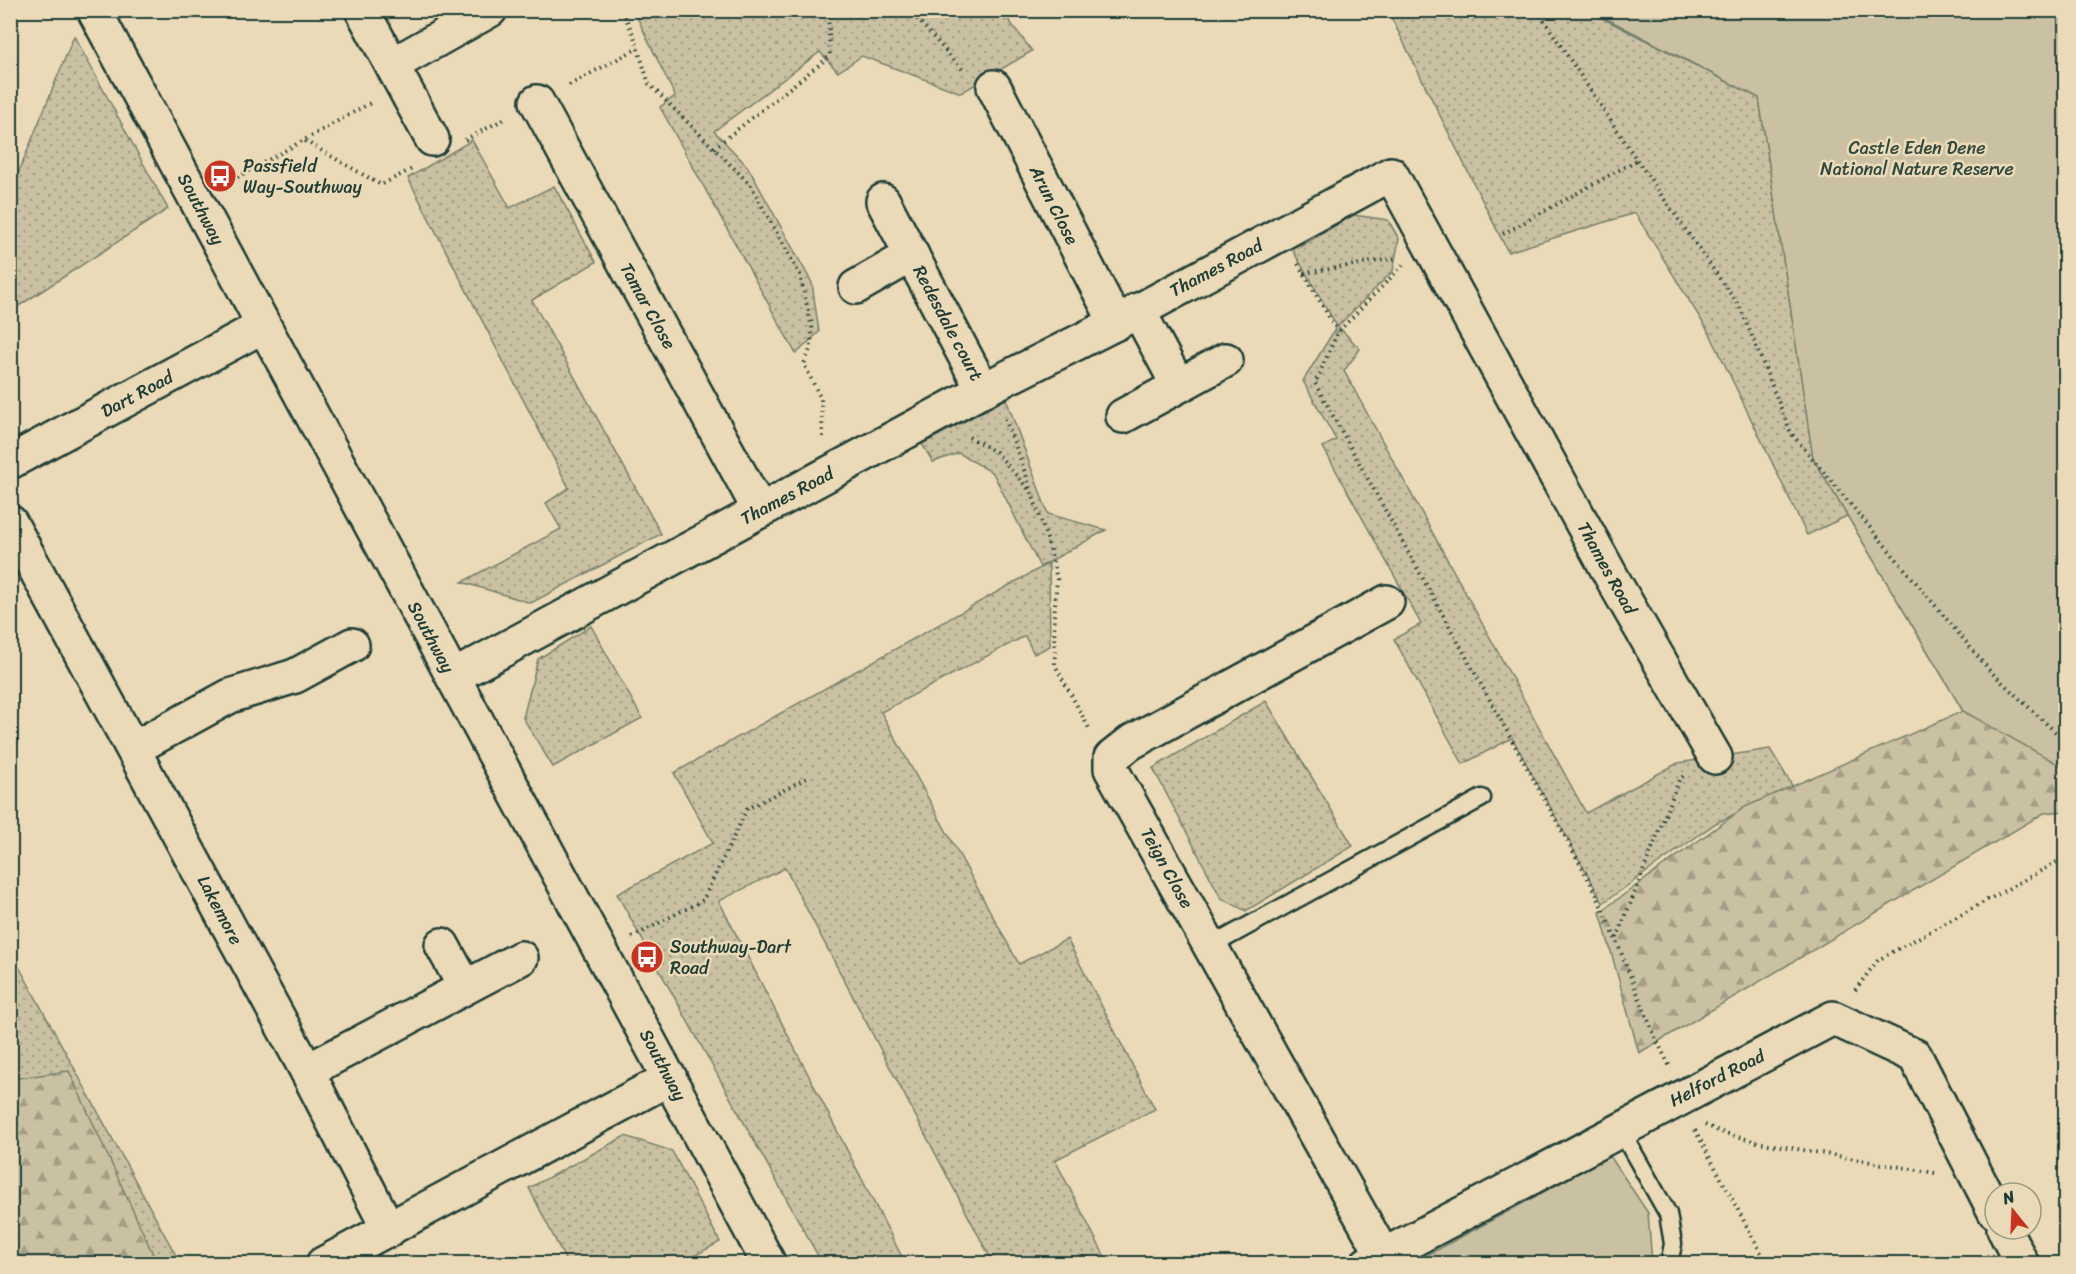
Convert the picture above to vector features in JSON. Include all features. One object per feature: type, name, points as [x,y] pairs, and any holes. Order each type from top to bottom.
[{"type":"street","name":"Southway","points":[[94,10],[769,1263]]},
{"type":"street","points":[[362,10],[397,75],[427,151]]},
{"type":"street","points":[[397,75],[490,10]]},
{"type":"street","name":"Arun Close","points":[[981,82],[1127,316],[1178,385]]},
{"type":"street","name":"Tamar Close","points":[[537,102],[760,511]]},
{"type":"street","name":"Thames Road","points":[[453,677],[983,390],[1127,316],[1391,174],[1424,257],[1616,585],[1704,763]]},
{"type":"street","name":"Redesdale court","points":[[883,201],[983,390]]},
{"type":"street","name":"Redesdale court","points":[[856,287],[912,255]]},
{"type":"street","name":"Dart Road","points":[[10,462],[263,327]]},
{"type":"street","points":[[1123,416],[1226,360]]},
{"type":"street","name":"Lakemore","points":[[10,522],[307,1071],[389,1230]]},
{"type":"street","points":[[1111,758],[1130,743],[1387,602]]},
{"type":"street","points":[[133,749],[230,696],[295,676],[352,645]]},
{"type":"street","name":"Teign Close","points":[[1111,758],[1112,769],[1211,946],[1375,1259]]},
{"type":"street","points":[[442,945],[465,987]]},
{"type":"street","points":[[307,1071],[521,958]]},
{"type":"street","points":[[1833,1018],[1915,1056],[1983,1189]]},
{"type":"street","name":"Helford Road","points":[[1375,1259],[1620,1129],[1690,1108],[1833,1018]]},
{"type":"street","points":[[323,1263],[389,1230],[670,1078]]},
{"type":"street","points":[[2010,1241],[2022,1263]]},
{"type":"lane","points":[[1211,946],[1482,798]]},
{"type":"lane","points":[[1620,1129],[1668,1214],[1673,1244],[1669,1263]]},
{"type":"path","points":[[622,10],[638,48],[649,84],[750,184],[800,275],[812,328],[811,347],[804,364],[821,399],[823,443]]},
{"type":"path","points":[[714,148],[830,56],[828,10]]},
{"type":"path","points":[[909,10],[981,82]]},
{"type":"path","points":[[1538,10],[1636,159],[1741,309],[1791,433],[1990,671],[2066,742]]},
{"type":"path","points":[[464,141],[638,48]]},
{"type":"path","points":[[218,188],[305,141],[397,75]]},
{"type":"path","points":[[305,141],[381,185],[427,151]]},
{"type":"path","points":[[1503,234],[1636,159]]},
{"type":"path","points":[[1294,256],[1338,332]]},
{"type":"path","points":[[1304,273],[1424,257]]},
{"type":"path","points":[[1424,257],[1338,332],[1315,383],[1594,889],[1655,1037],[1690,1108],[1721,1132],[1757,1142],[1945,1174]]},
{"type":"path","points":[[983,390],[999,406],[1048,542],[1057,579],[1054,617],[1055,665],[1085,723],[1111,758]]},
{"type":"path","points":[[966,436],[996,452],[1032,494]]},
{"type":"path","points":[[1616,940],[1679,780],[1704,763]]},
{"type":"path","points":[[625,941],[703,900],[747,809],[807,778]]},
{"type":"path","points":[[1833,1018],[1878,960],[2066,857]]},
{"type":"path","points":[[1694,1127],[1767,1263]]},
{"type":"green space","points":[[634,11],[1004,11],[1032,51],[961,93],[862,56],[838,72],[820,52],[714,131],[748,167],[812,283],[819,332],[796,354],[660,107],[675,96]]},
{"type":"green space","points":[[1388,11],[1588,11],[1762,99],[1849,515],[1807,535],[1710,334],[1635,213],[1508,252]]},
{"type":"green space","name":"Castle Eden Dene National Nature Reserve","points":[[1592,11],[2066,11],[2065,811],[2044,813],[1639,1053],[1600,912],[1745,807],[1963,711],[1813,458],[1759,98]]},
{"type":"green space","name":"Castle Eden Dene National Nature Reserve","points":[[1592,11],[2065,11],[2065,768],[1963,711],[1813,458],[1759,98]]},
{"type":"green space","points":[[74,36],[168,209],[11,311],[11,191]]},
{"type":"green space","points":[[472,140],[510,208],[554,186],[596,262],[532,300],[661,534],[531,603],[462,582],[561,529],[546,503],[569,488],[408,178]]},
{"type":"green space","points":[[1353,215],[1388,220],[1399,239],[1393,271],[1338,326],[1360,349],[1344,371],[1586,813],[1678,763],[1770,749],[1793,787],[1716,823],[1603,903],[1512,738],[1463,764],[1394,639],[1421,624],[1323,447],[1336,440],[1303,381],[1337,326],[1293,251]]},
{"type":"green space","points":[[1006,399],[1048,514],[1106,530],[1040,567],[993,473],[959,453],[933,462],[922,444]]},
{"type":"green space","points":[[1049,563],[1050,646],[1034,654],[1025,636],[881,712],[1019,964],[1067,939],[1155,1109],[1055,1160],[1108,1263],[993,1263],[785,868],[719,901],[905,1263],[822,1263],[617,894],[713,843],[674,773]]},
{"type":"green space","points":[[591,626],[642,718],[553,767],[523,718],[538,659]]},
{"type":"green space","points":[[1266,701],[1353,846],[1246,911],[1221,898],[1153,768]]},
{"type":"green space","points":[[11,952],[180,1263],[11,1263]]},
{"type":"green space","points":[[69,1071],[157,1263],[11,1263],[11,1079]]},
{"type":"green space","points":[[625,1136],[672,1151],[720,1242],[681,1263],[567,1263],[529,1188]]},
{"type":"green space","points":[[1610,1156],[1648,1213],[1652,1263],[1413,1263]]},
{"type":"place","name":"Passfield Way-Southway","points":[[220,176]]},
{"type":"place","name":"Southway-Dart Road","points":[[647,957]]}]
